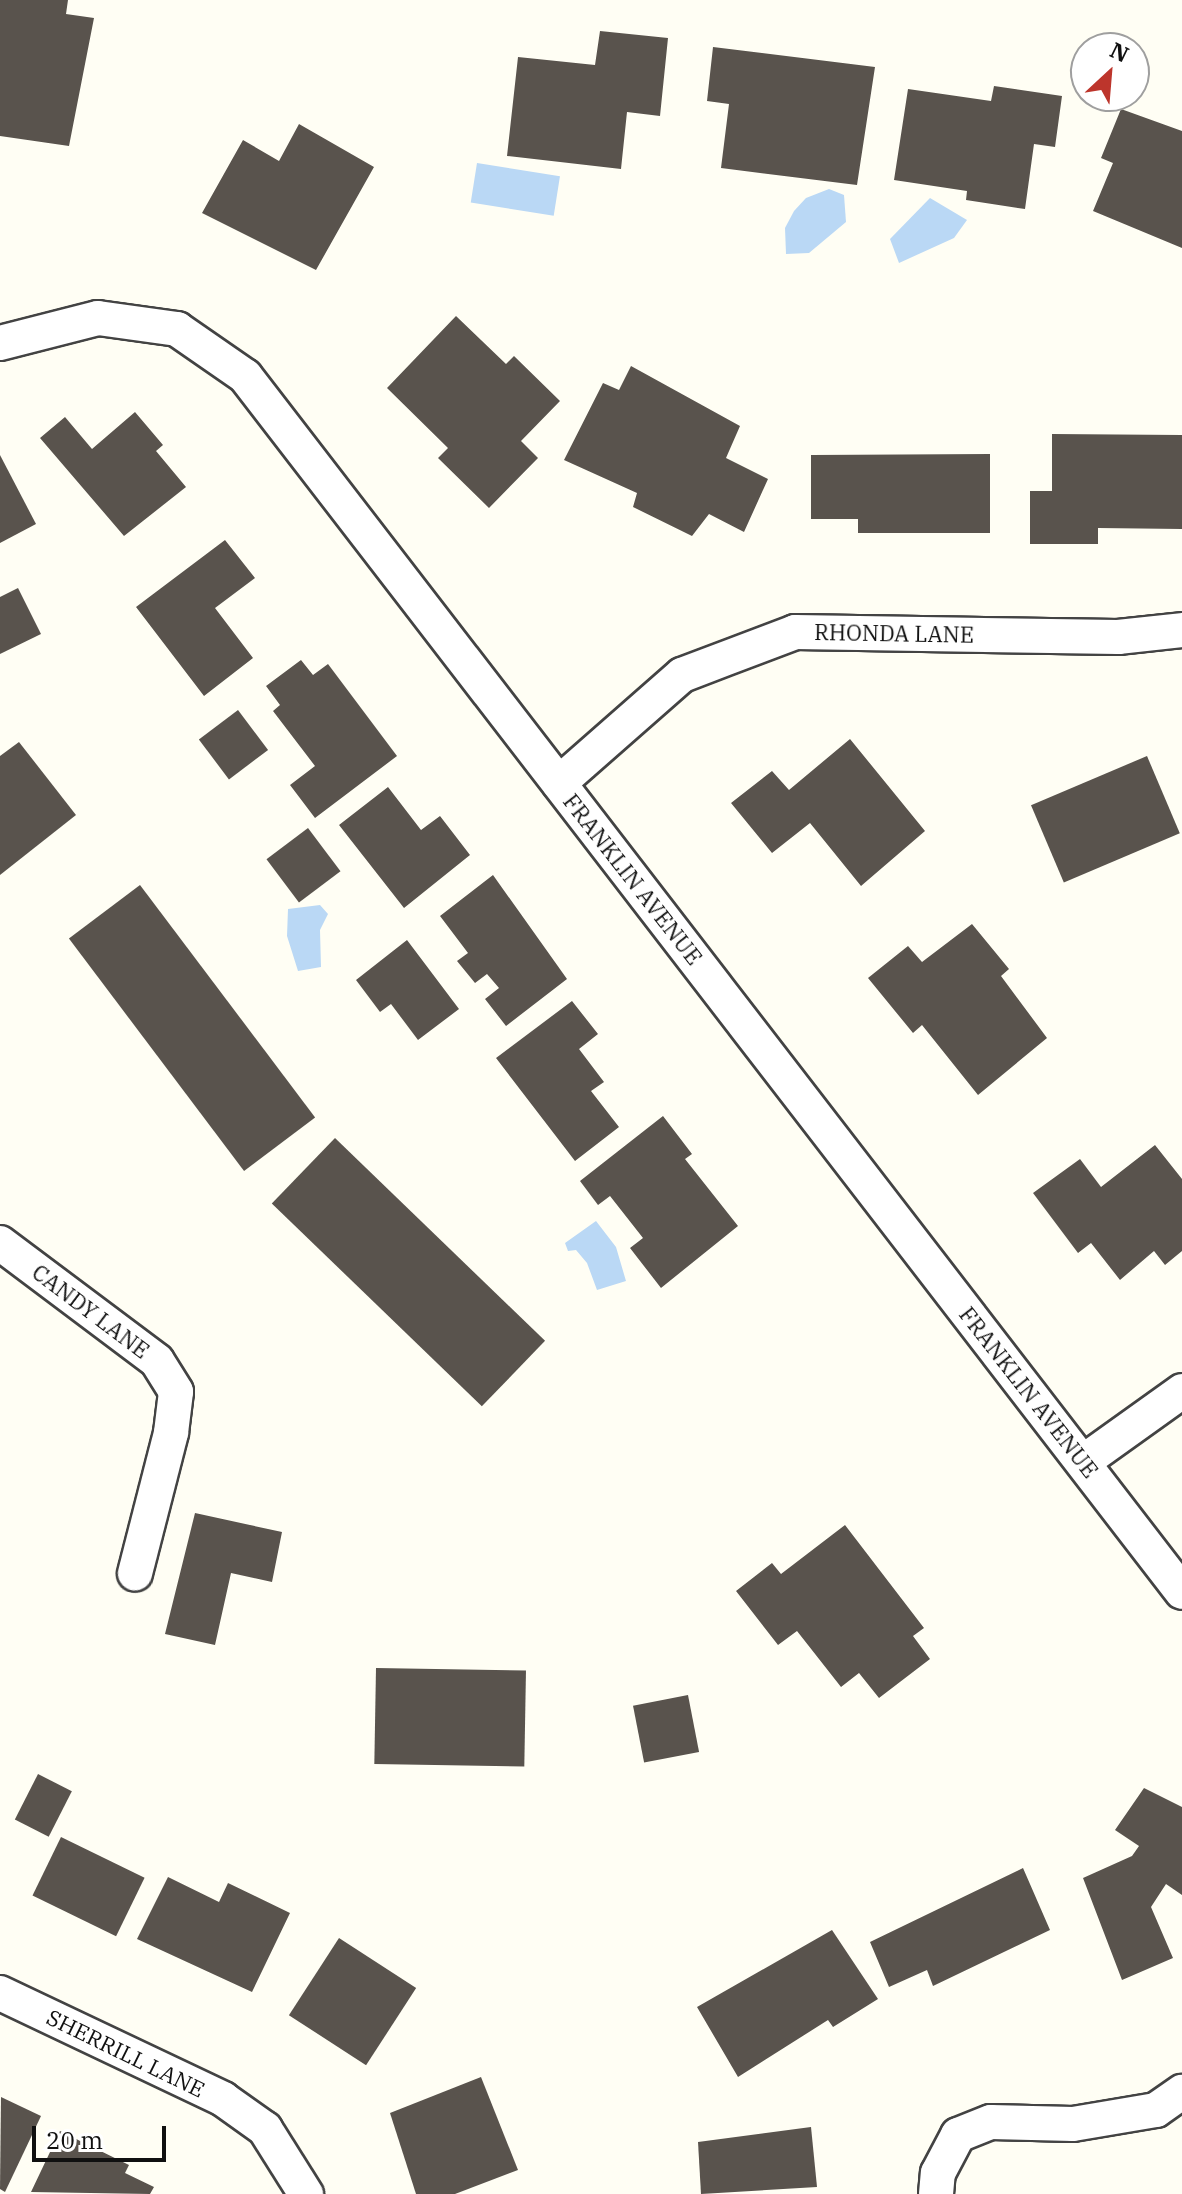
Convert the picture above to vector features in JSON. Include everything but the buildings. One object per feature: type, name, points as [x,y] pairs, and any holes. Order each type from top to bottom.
[{"type":"street","name":"FRANKLIN AVENUE","points":[[0,343],[98,318],[177,329],[245,376],[1182,1592]]},
{"type":"street","name":"RHONDA LANE","points":[[559,783],[682,675],[795,632],[1118,637],[1182,630]]},
{"type":"street","name":"CANDY LANE","points":[[0,1243],[157,1361],[172,1382],[176,1407],[135,1573]]},
{"type":"street","points":[[1083,1462],[1182,1391]]},
{"type":"street","name":"SHERRILL LANE","points":[[0,1993],[223,2099],[265,2129],[306,2194]]},
{"type":"street","points":[[936,2194],[938,2173],[958,2135],[991,2122],[1073,2124],[1156,2110],[1182,2092]]},
{"type":"water","points":[[477,163],[560,176],[554,216],[471,203]]},
{"type":"water","points":[[829,189],[844,195],[846,222],[809,253],[786,254],[785,228],[794,211],[806,198]]},
{"type":"water","points":[[930,198],[967,220],[954,238],[899,263],[890,239]]},
{"type":"water","points":[[320,905],[328,914],[320,930],[321,967],[298,971],[287,936],[288,909]]},
{"type":"water","points":[[596,1221],[616,1247],[626,1281],[597,1290],[587,1263],[576,1250],[568,1251],[565,1243]]}]
